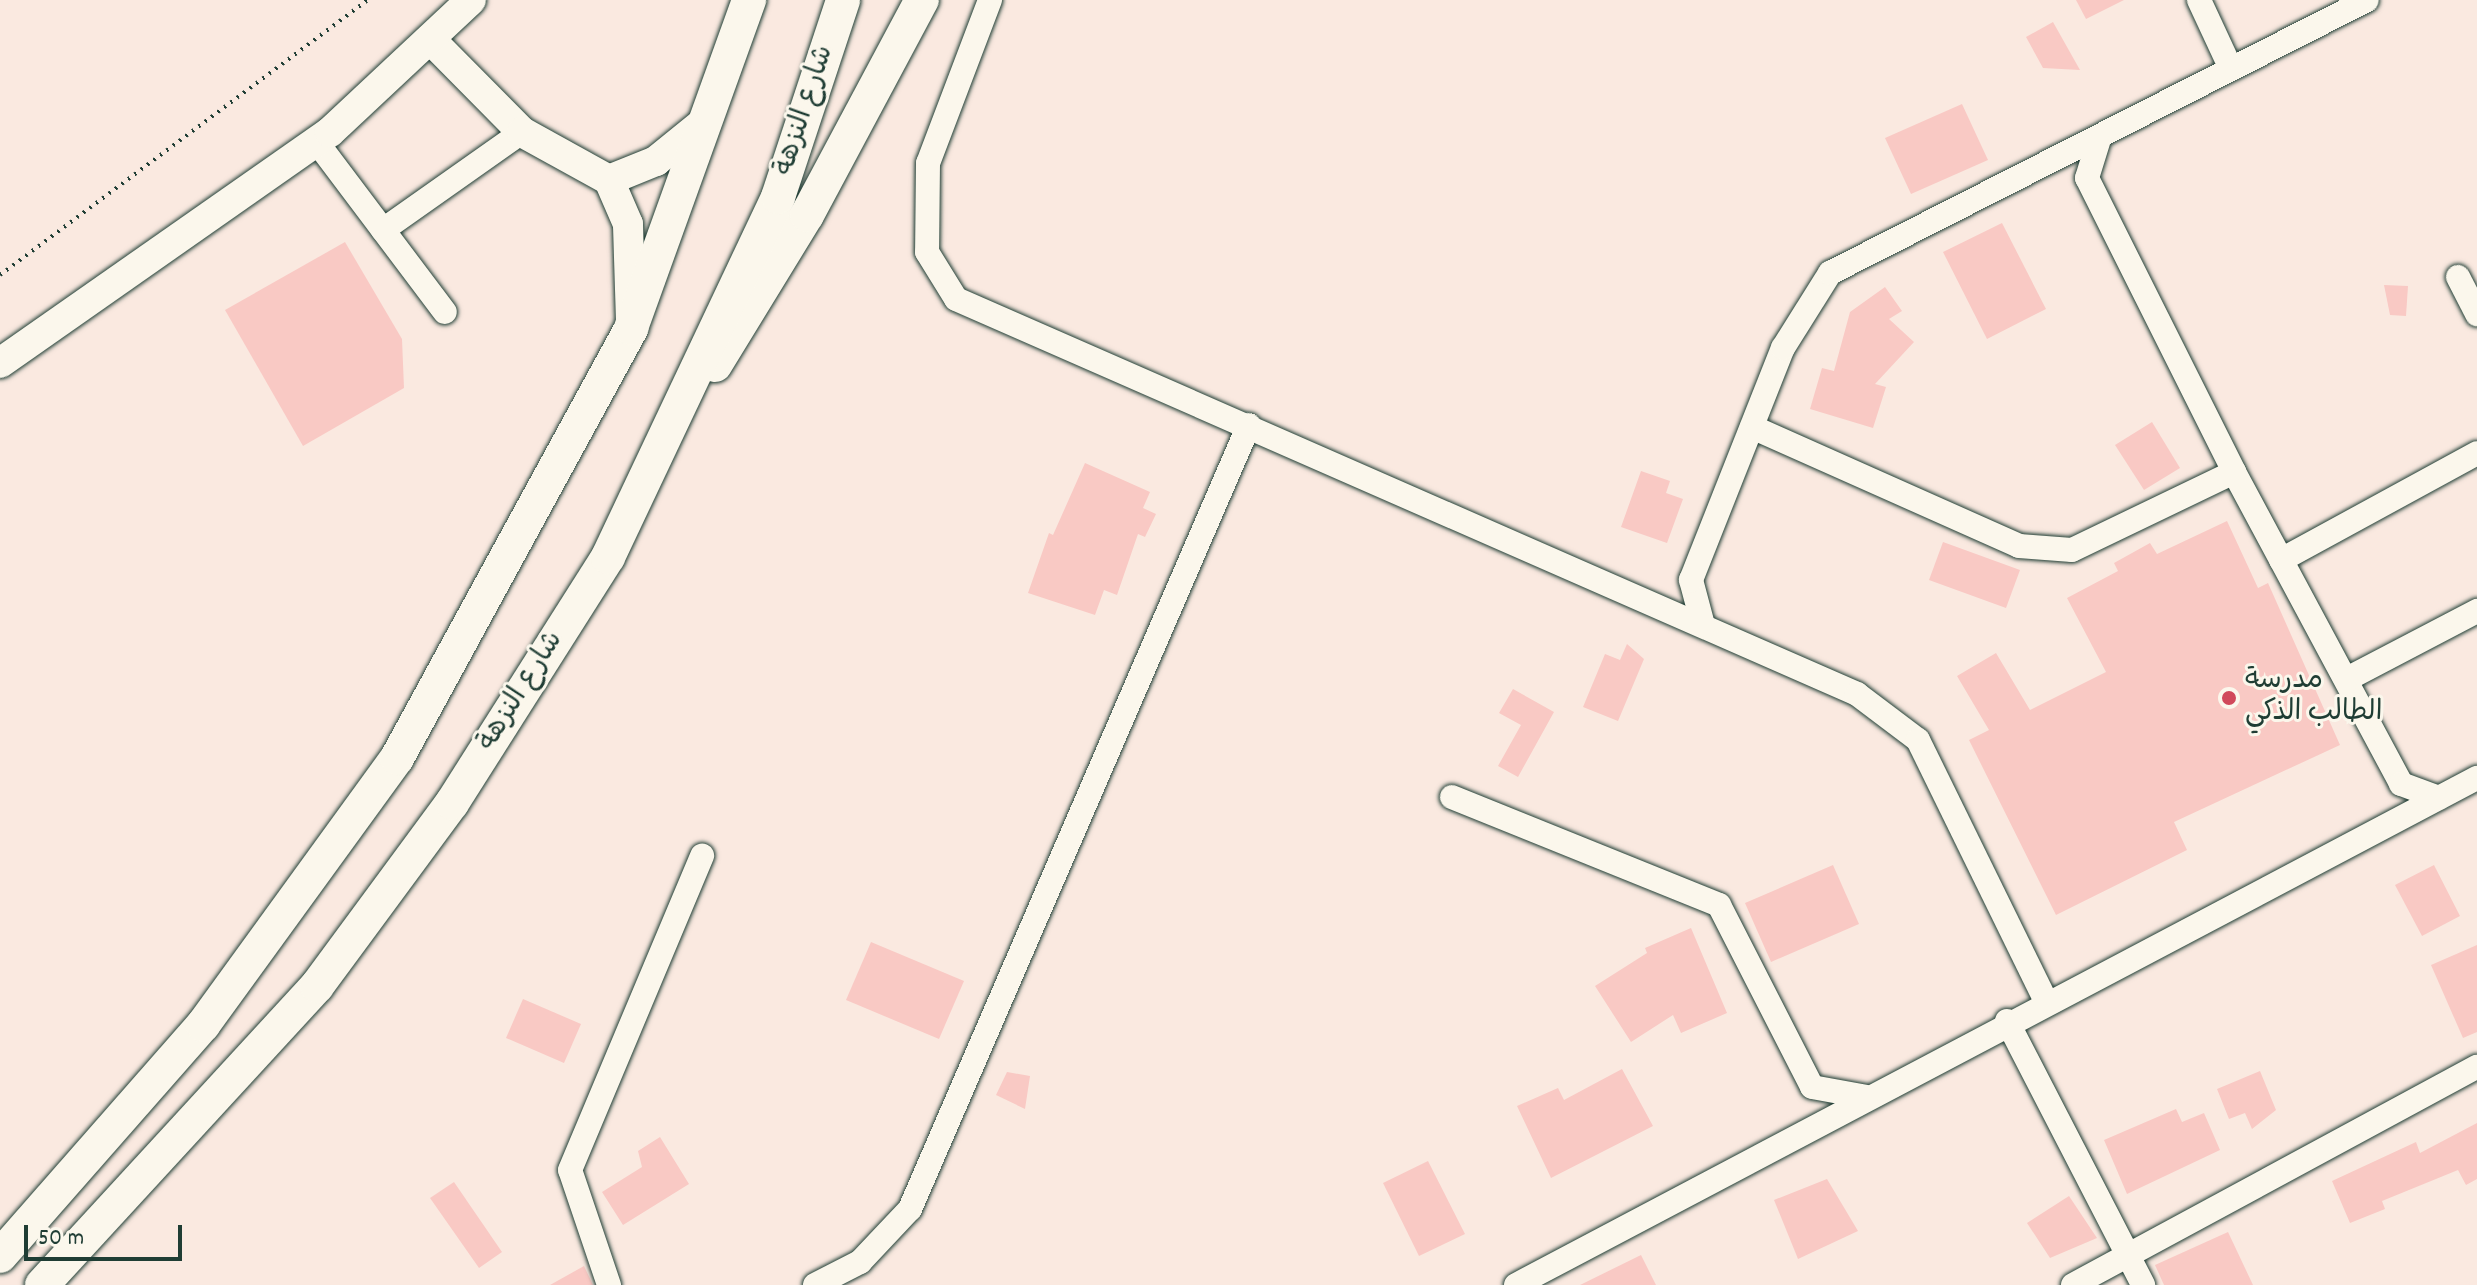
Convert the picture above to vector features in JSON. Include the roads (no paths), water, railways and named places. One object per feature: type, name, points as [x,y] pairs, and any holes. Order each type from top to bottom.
[{"type":"main road","points":[[0,1256],[203,1025],[397,758],[631,328],[749,0]]},
{"type":"main road","name":"شارع النزهة","points":[[42,1285],[317,986],[452,803],[608,557],[778,197],[843,0]]},
{"type":"main road","points":[[666,434],[745,324],[922,0]]},
{"type":"street","points":[[0,363],[316,141],[471,0]]},
{"type":"street","points":[[990,0],[928,163],[927,252],[956,299],[1651,601],[1857,694],[1918,740],[2046,1001]]},
{"type":"street","points":[[2199,0],[2231,69]]},
{"type":"street","points":[[1703,625],[1691,580],[1792,329],[1830,273],[2367,0]]},
{"type":"street","points":[[430,39],[522,132],[609,180],[628,224],[631,328]]},
{"type":"street","points":[[609,180],[656,161],[704,122]]},
{"type":"street","points":[[383,230],[522,132]]},
{"type":"street","points":[[2100,136],[2087,178],[2234,472],[2404,786],[2397,819]]},
{"type":"street","points":[[316,141],[445,312]]},
{"type":"street","points":[[2042,166],[2087,178]]},
{"type":"street","points":[[2458,277],[2477,314]]},
{"type":"street","points":[[815,1285],[860,1262],[916,1196],[1249,425]]},
{"type":"street","points":[[1752,427],[2019,546],[2072,550],[2234,472]]},
{"type":"street","points":[[2281,560],[2477,453]]},
{"type":"street","points":[[1651,601],[1691,580]]},
{"type":"street","points":[[2347,679],[2477,611]]},
{"type":"street","points":[[1516,1285],[2007,1021],[2477,778]]},
{"type":"street","points":[[2404,786],[2439,798]]},
{"type":"street","points":[[1452,797],[1719,905],[1812,1087],[1802,1131]]},
{"type":"street","points":[[609,1285],[570,1170],[702,856]]},
{"type":"street","points":[[2007,1021],[2143,1285]]},
{"type":"street","points":[[2073,1285],[2477,1067]]},
{"type":"street","points":[[1812,1087],[1867,1097]]},
{"type":"place","name":"مدرسة الطالب الذكي","points":[[2229,698]]}]
